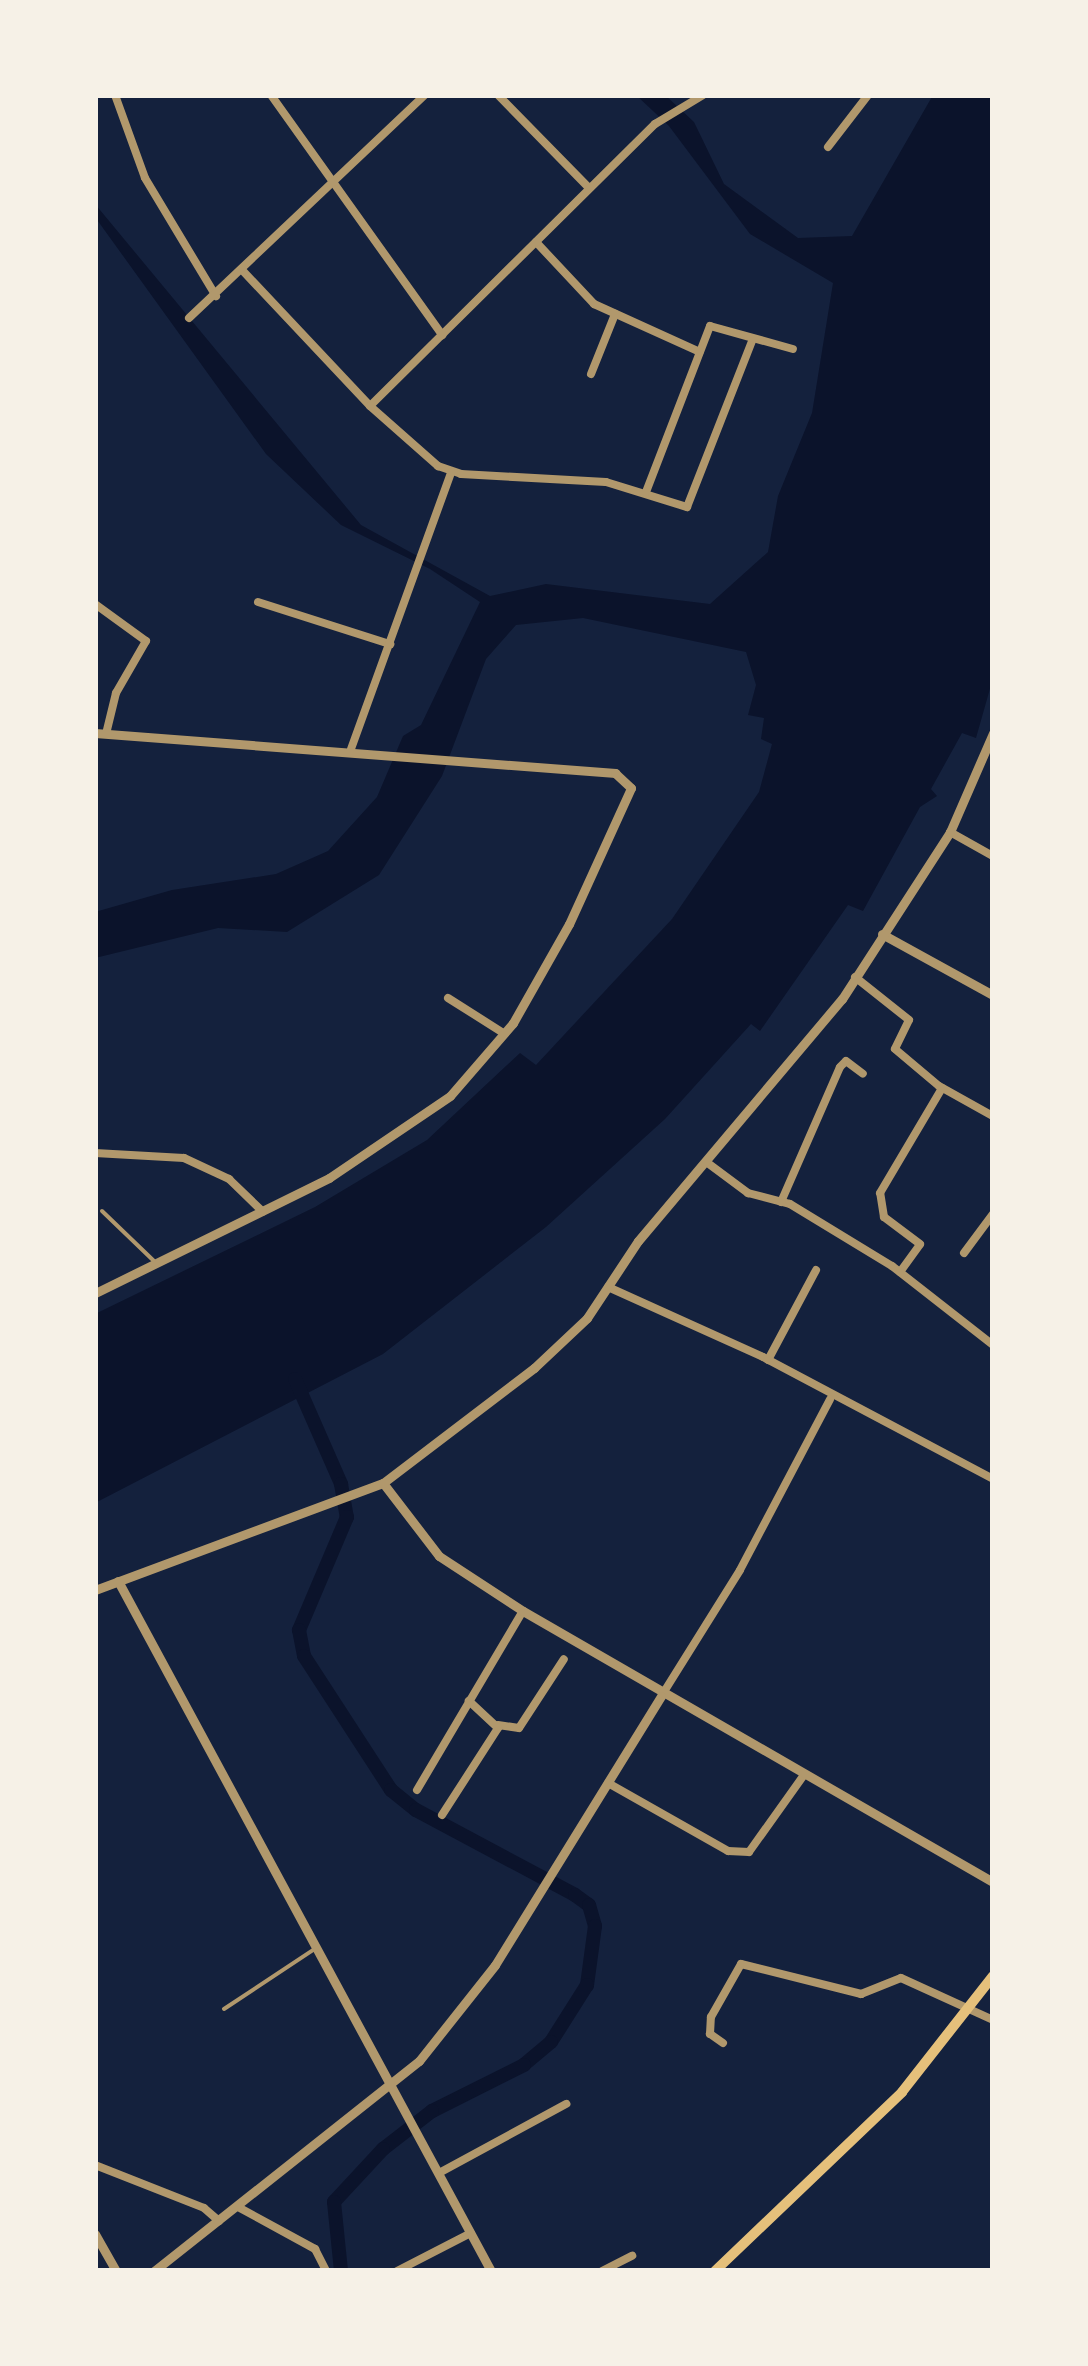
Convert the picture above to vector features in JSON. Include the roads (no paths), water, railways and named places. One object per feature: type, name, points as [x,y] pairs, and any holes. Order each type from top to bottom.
[{"type":"main road","points":[[716,2271],[902,2092],[993,1976]]},
{"type":"street","points":[[114,95],[145,178],[216,296]]},
{"type":"street","points":[[271,95],[442,335]]},
{"type":"street","points":[[189,318],[243,271],[424,95]]},
{"type":"street","points":[[498,95],[588,188]]},
{"type":"street","points":[[370,406],[656,124],[689,108],[703,95]]},
{"type":"street","points":[[828,147],[868,95]]},
{"type":"street","points":[[536,242],[594,304],[700,352]]},
{"type":"street","points":[[243,271],[370,406],[451,472],[606,482],[687,507],[754,339]]},
{"type":"street","points":[[590,374],[614,314]]},
{"type":"street","points":[[646,492],[710,326],[793,349]]},
{"type":"street","points":[[351,748],[427,552],[451,472]]},
{"type":"street","points":[[258,602],[390,644]]},
{"type":"street","points":[[95,604],[146,641],[116,693],[100,734],[351,748],[615,773],[632,788],[505,1034],[478,1069],[412,1126],[263,1212],[95,1293]]},
{"type":"street","points":[[95,1590],[354,1497],[383,1483],[534,1368],[587,1318],[638,1241],[709,1164],[855,977],[950,832],[993,732]]},
{"type":"street","points":[[950,832],[993,856]]},
{"type":"street","points":[[882,934],[993,995]]},
{"type":"street","points":[[855,977],[908,1020],[894,1049],[942,1088],[993,1116]]},
{"type":"street","points":[[448,998],[505,1034]]},
{"type":"street","points":[[781,1202],[840,1067],[846,1060],[864,1074]]},
{"type":"street","points":[[900,1272],[920,1244],[884,1217],[880,1194],[942,1088]]},
{"type":"street","points":[[95,1153],[184,1158],[229,1180],[263,1212]]},
{"type":"street","points":[[709,1164],[748,1194],[781,1202],[900,1272],[993,1345]]},
{"type":"street","points":[[964,1253],[993,1214]]},
{"type":"street","points":[[768,1360],[816,1270]]},
{"type":"street","points":[[608,1288],[768,1360],[830,1398],[993,1479]]},
{"type":"street","points":[[154,2271],[393,2086],[494,1965],[740,1570],[830,1398]]},
{"type":"street","points":[[383,1483],[439,1556],[523,1611],[662,1696],[993,1882]]},
{"type":"street","points":[[118,1581],[491,2271]]},
{"type":"street","points":[[417,1790],[523,1611]]},
{"type":"street","points":[[469,1700],[498,1726],[519,1728],[564,1659]]},
{"type":"street","points":[[442,1815],[498,1726]]},
{"type":"street","points":[[608,1783],[728,1851],[749,1852],[804,1775]]},
{"type":"street","points":[[722,2043],[710,2034],[711,2017],[741,1964],[860,1994],[901,1978],[993,2020]]},
{"type":"street","points":[[439,2173],[566,2104]]},
{"type":"street","points":[[95,2165],[204,2208],[219,2221]]},
{"type":"street","points":[[238,2207],[315,2249],[326,2271]]},
{"type":"street","points":[[397,2271],[471,2233]]},
{"type":"street","points":[[95,2234],[116,2271]]},
{"type":"street","points":[[602,2271],[632,2256]]},
{"type":"lane","points":[[102,1211],[156,1264]]},
{"type":"lane","points":[[224,2009],[317,1948]]},
{"type":"water","points":[[636,95],[665,95],[694,122],[724,184],[798,238],[852,236],[933,95],[993,95],[993,678],[976,738],[962,733],[931,789],[937,796],[920,807],[863,911],[848,905],[760,1031],[751,1024],[665,1119],[546,1227],[383,1354],[95,1503],[95,1314],[315,1207],[427,1140],[520,1053],[536,1065],[672,919],[759,792],[772,744],[761,739],[764,718],[748,715],[756,685],[746,652],[583,618],[516,625],[486,659],[442,776],[379,875],[287,932],[218,928],[95,958],[95,912],[172,890],[276,874],[328,851],[377,797],[403,736],[421,725],[480,602],[430,569],[341,525],[266,454],[95,217],[95,204],[361,525],[490,596],[546,584],[710,604],[768,552],[778,496],[812,413],[833,283],[750,234],[669,126]]},
{"type":"waterway","points":[[295,1379],[341,1484],[347,1517],[299,1630],[304,1656],[391,1790],[416,1810],[575,1895],[589,1905],[595,1926],[587,1985],[551,2042],[524,2065],[432,2111],[383,2149],[334,2202],[341,2271]]}]
